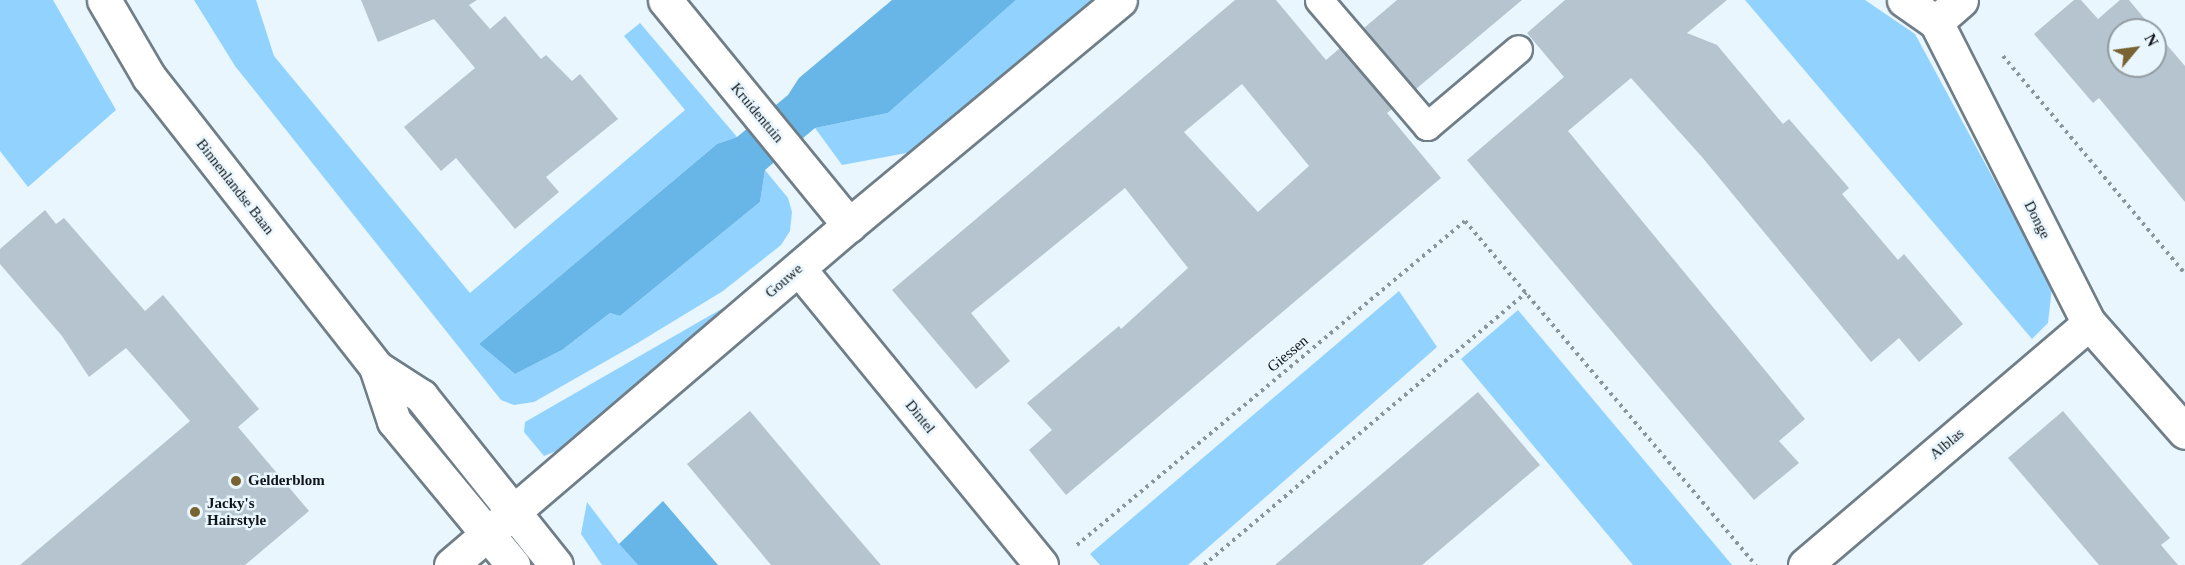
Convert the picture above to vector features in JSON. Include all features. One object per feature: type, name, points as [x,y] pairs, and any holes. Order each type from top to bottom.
[{"type":"street","name":"Binnenlandse Baan","points":[[104,0],[149,77],[375,367],[394,421],[513,565]]},
{"type":"street","name":"Kruidentuin","points":[[665,0],[849,225]]},
{"type":"street","name":"Gouwe","points":[[451,565],[849,225],[1120,0]]},
{"type":"street","name":"Donge","points":[[1904,0],[1952,8],[2089,323],[2185,432]]},
{"type":"street","name":"Dintel","points":[[800,269],[1041,565]]},
{"type":"street","name":"Alblas","points":[[1805,565],[2089,323]]},
{"type":"street","name":"Binnenlandse Baan","points":[[375,367],[421,396],[556,565]]},
{"type":"lane","points":[[1319,0],[1427,126],[1518,49]]},
{"type":"path","points":[[1952,8],[2185,274]]},
{"type":"path","name":"Giessen","points":[[1071,550],[1465,221],[1756,565]]},
{"type":"path","points":[[1204,565],[1526,293]]},
{"type":"shaded area","points":[[0,0],[53,0],[116,110],[28,187],[0,151]]},
{"type":"shaded area","points":[[194,0],[256,0],[274,56],[470,293],[685,110],[624,36],[640,23],[737,137],[717,144],[479,344],[515,374],[562,350],[610,313],[620,316],[760,202],[765,170],[788,198],[792,212],[790,231],[781,245],[723,291],[636,344],[534,402],[514,405],[501,400],[235,66]]},
{"type":"shaded area","points":[[892,0],[1016,0],[888,113],[815,128],[765,170],[760,202],[620,316],[610,313],[562,350],[515,374],[479,344],[717,144],[737,137],[788,95],[799,78]]},
{"type":"shaded area","points":[[1016,0],[1092,0],[912,152],[842,165],[815,128],[888,113]]},
{"type":"shaded area","points":[[1745,0],[1865,0],[1915,34],[2052,287],[2048,323],[2032,339]]},
{"type":"shaded area","points":[[1399,291],[1437,347],[1188,565],[1100,565],[1090,554]]},
{"type":"shaded area","points":[[730,304],[559,450],[544,456],[524,432],[525,422]]},
{"type":"shaded area","points":[[1518,310],[1732,565],[1633,565],[1461,359]]},
{"type":"shaded area","points":[[663,501],[718,565],[638,565],[619,544]]},
{"type":"shaded area","points":[[587,502],[638,565],[602,565],[581,534]]},
{"type":"building","points":[[361,0],[477,0],[469,5],[490,29],[505,16],[541,59],[546,55],[572,81],[580,74],[618,119],[546,177],[559,192],[515,229],[456,158],[441,171],[404,127],[475,68],[434,19],[378,42]]},
{"type":"building","points":[[1235,0],[1276,0],[1326,60],[1340,48],[1392,109],[1387,113],[1441,178],[1066,495],[1029,450],[1052,430],[1027,403],[1119,326],[1121,329],[1188,268],[1125,188],[971,313],[1010,361],[976,389],[892,290]],"holes":[[[1242,84],[1309,166],[1258,212],[1184,132]]]},
{"type":"building","points":[[1397,0],[1522,0],[1416,89],[1364,28]]},
{"type":"building","points":[[1565,0],[1727,0],[1687,33],[1717,45],[1783,124],[1789,119],[1849,188],[1842,194],[1898,260],[1904,254],[1963,324],[1919,362],[1899,338],[1871,362],[1702,157],[1631,78],[1568,131],[1805,419],[1779,441],[1799,463],[1754,500],[1467,160],[1564,77],[1527,33]]},
{"type":"building","points":[[2074,0],[2081,0],[2098,19],[2120,0],[2129,0],[2144,18],[2107,18],[2107,78],[2167,78],[2167,45],[2185,66],[2185,202],[2099,98],[2093,103],[2034,34]]},
{"type":"building","points":[[45,210],[56,224],[64,218],[145,311],[163,295],[259,409],[238,427],[309,511],[245,565],[20,565],[190,421],[126,348],[89,377],[62,336],[0,264],[0,249]]},
{"type":"building","points":[[1478,392],[1540,465],[1422,565],[1275,565]]},
{"type":"building","points":[[750,411],[881,565],[771,565],[687,464]]},
{"type":"building","points":[[2063,411],[2170,538],[2161,545],[2178,565],[2099,565],[2008,458]]},
{"type":"place","name":"Gelderblom","points":[[236,481]]},
{"type":"place","name":"Jacky's Hairstyle","points":[[195,512]]}]
